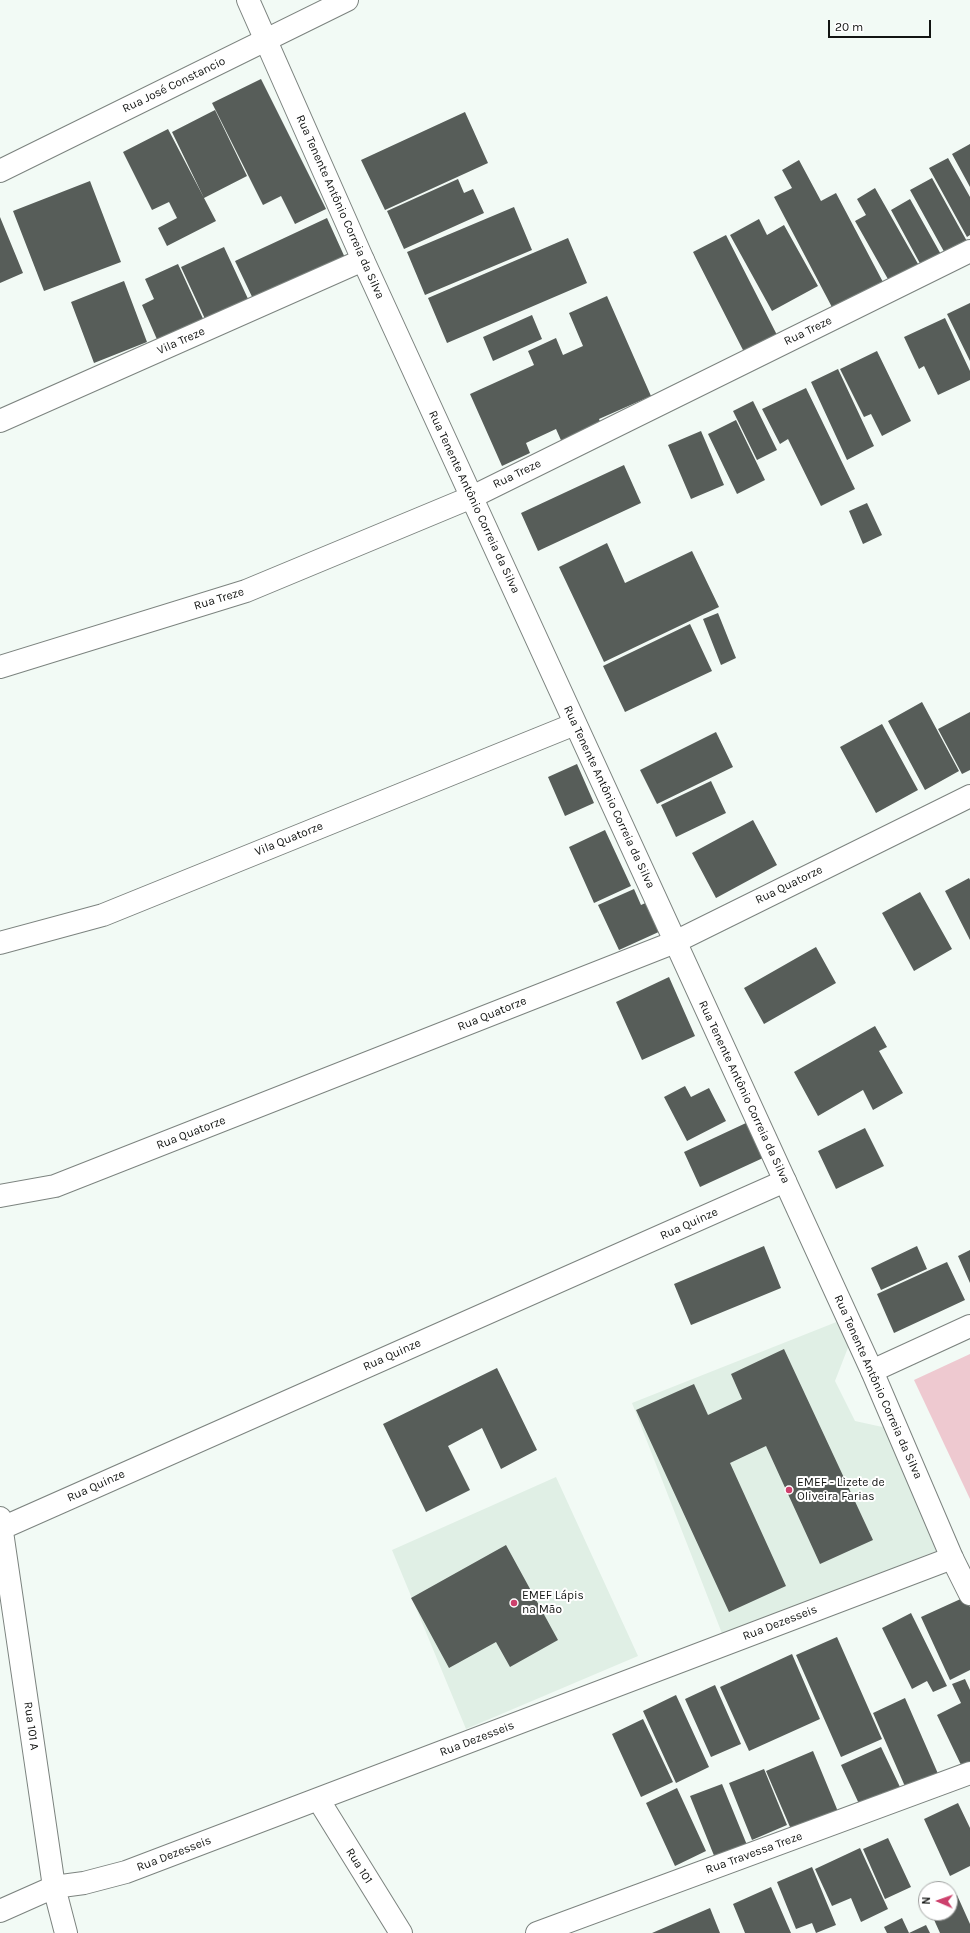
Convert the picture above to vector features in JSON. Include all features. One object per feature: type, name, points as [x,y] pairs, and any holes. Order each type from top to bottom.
[{"type":"street","name":"Rua Tenente Antônio Correia da Silva","points":[[248,0],[363,260],[872,1371],[952,1558],[970,1594]]},
{"type":"street","name":"Rua José Constancio","points":[[0,171],[347,0]]},
{"type":"street","name":"Rua Treze","points":[[0,667],[246,591],[472,497],[970,251]]},
{"type":"street","name":"Vila Treze","points":[[0,421],[363,260]]},
{"type":"street","name":"Vila Quatorze","points":[[0,943],[103,915],[575,724]]},
{"type":"street","name":"Rua Quatorze","points":[[0,1196],[55,1186],[675,942],[970,796]]},
{"type":"street","name":"Rua Quinze","points":[[1,1525],[785,1181]]},
{"type":"street","points":[[872,1371],[970,1326]]},
{"type":"street","name":"Rua 101 A","points":[[1,1525],[54,1887],[66,1933]]},
{"type":"street","name":"Rua Dezesseis","points":[[0,1911],[54,1887],[84,1884],[126,1872],[952,1558]]},
{"type":"street","name":"Rua Travessa Treze","points":[[537,1933],[970,1773]]},
{"type":"street","name":"Rua 101","points":[[318,1799],[401,1933]]},
{"type":"shaded area","name":"EMEF - Lizete de Oliveira Farias","points":[[839,1321],[849,1345],[835,1381],[855,1421],[887,1428],[936,1551],[723,1636],[632,1403]]},
{"type":"shaded area","points":[[970,1354],[970,1499],[914,1380]]},
{"type":"shaded area","name":"EMEF Lápis na Mão","points":[[556,1477],[638,1656],[466,1729],[392,1550]]},
{"type":"building","points":[[261,79],[326,209],[295,224],[281,196],[263,205],[212,103]]},
{"type":"building","points":[[215,110],[247,176],[204,198],[172,132]]},
{"type":"building","points":[[465,112],[488,163],[385,210],[361,160]]},
{"type":"building","points":[[168,129],[216,221],[167,246],[158,228],[177,218],[169,202],[152,210],[123,152]]},
{"type":"building","points":[[970,144],[970,187],[952,154]]},
{"type":"building","points":[[948,158],[970,197],[970,235],[967,237],[929,168]]},
{"type":"building","points":[[799,160],[821,201],[836,193],[884,284],[834,311],[774,197],[792,188],[782,170]]},
{"type":"building","points":[[932,178],[969,245],[947,257],[910,190]]},
{"type":"building","points":[[458,179],[464,193],[473,189],[484,213],[404,249],[387,211]]},
{"type":"building","points":[[90,181],[121,262],[44,291],[13,211]]},
{"type":"building","points":[[875,188],[922,271],[893,288],[855,221],[866,215],[857,199]]},
{"type":"building","points":[[910,199],[943,258],[923,269],[891,210]]},
{"type":"building","points":[[514,207],[532,250],[425,295],[407,252]]},
{"type":"building","points":[[0,217],[23,273],[0,283]]},
{"type":"building","points":[[327,218],[346,260],[255,303],[235,261]]},
{"type":"building","points":[[759,219],[767,235],[784,225],[818,286],[772,311],[730,235]]},
{"type":"building","points":[[726,235],[777,335],[744,352],[693,252]]},
{"type":"building","points":[[568,238],[587,283],[447,343],[428,298]]},
{"type":"building","points":[[224,247],[249,301],[206,321],[181,267]]},
{"type":"building","points":[[178,264],[205,323],[159,344],[142,305],[154,299],[145,279]]},
{"type":"building","points":[[124,281],[147,342],[94,363],[71,302]]},
{"type":"building","points":[[607,296],[651,396],[599,419],[603,429],[564,447],[556,429],[526,443],[530,453],[502,466],[470,394],[534,365],[528,351],[556,338],[563,355],[583,346],[569,313]]},
{"type":"building","points":[[970,303],[970,361],[947,314]]},
{"type":"building","points":[[532,315],[542,339],[493,361],[483,337]]},
{"type":"building","points":[[945,318],[970,371],[970,380],[938,395],[924,366],[919,369],[904,337]]},
{"type":"building","points":[[877,351],[911,421],[882,436],[871,414],[864,417],[840,369]]},
{"type":"building","points":[[838,369],[874,446],[847,460],[811,382]]},
{"type":"building","points":[[806,388],[855,489],[821,506],[788,439],[780,444],[762,409]]},
{"type":"building","points":[[753,401],[777,450],[757,460],[733,411]]},
{"type":"building","points":[[736,420],[765,480],[737,494],[708,434]]},
{"type":"building","points":[[701,431],[724,485],[691,499],[668,445]]},
{"type":"building","points":[[624,465],[641,503],[538,551],[521,513]]},
{"type":"building","points":[[867,503],[882,535],[863,544],[849,511]]},
{"type":"building","points":[[607,543],[625,583],[692,551],[719,607],[604,662],[559,567]]},
{"type":"building","points":[[718,613],[736,658],[721,665],[703,619]]},
{"type":"building","points":[[690,624],[712,671],[625,712],[603,666]]},
{"type":"building","points":[[922,702],[959,771],[925,790],[888,721]]},
{"type":"building","points":[[970,712],[970,770],[962,774],[938,729]]},
{"type":"building","points":[[882,724],[918,790],[876,813],[840,747]]},
{"type":"building","points":[[716,732],[733,767],[657,804],[640,770]]},
{"type":"building","points":[[577,764],[594,803],[565,816],[548,777]]},
{"type":"building","points":[[711,781],[726,813],[676,837],[661,805]]},
{"type":"building","points":[[753,820],[777,865],[716,898],[692,853]]},
{"type":"building","points":[[605,830],[631,886],[594,903],[569,847]]},
{"type":"building","points":[[969,878],[970,880],[970,940],[945,891]]},
{"type":"building","points":[[634,889],[641,905],[650,901],[663,930],[619,950],[598,905]]},
{"type":"building","points":[[920,892],[952,949],[914,971],[882,913]]},
{"type":"building","points":[[816,947],[836,983],[764,1024],[744,988]]},
{"type":"building","points":[[669,977],[695,1036],[642,1060],[616,1002]]},
{"type":"building","points":[[875,1026],[887,1047],[879,1051],[903,1093],[873,1110],[863,1090],[818,1116],[794,1072]]},
{"type":"building","points":[[685,1086],[691,1097],[709,1088],[726,1121],[687,1141],[664,1097]]},
{"type":"building","points":[[746,1123],[763,1158],[700,1187],[684,1152]]},
{"type":"building","points":[[865,1128],[884,1166],[836,1189],[818,1151]]},
{"type":"building","points":[[764,1246],[781,1288],[691,1325],[674,1284]]},
{"type":"building","points":[[917,1246],[927,1269],[881,1290],[871,1268]]},
{"type":"building","points":[[970,1250],[970,1283],[958,1256]]},
{"type":"building","points":[[947,1262],[965,1300],[894,1333],[877,1294]]},
{"type":"building","points":[[784,1349],[873,1540],[820,1564],[766,1446],[730,1463],[786,1586],[729,1612],[636,1410],[694,1384],[708,1415],[742,1399],[731,1374]]},
{"type":"building","points":[[497,1368],[537,1450],[501,1469],[482,1428],[448,1446],[470,1490],[426,1512],[383,1424]]},
{"type":"building","points":[[506,1545],[558,1640],[510,1667],[496,1642],[449,1668],[411,1598]]},
{"type":"building","points":[[965,1597],[970,1607],[970,1670],[950,1680],[921,1617]]},
{"type":"building","points":[[911,1613],[947,1686],[933,1692],[927,1681],[912,1689],[882,1628]]},
{"type":"building","points":[[837,1637],[882,1739],[841,1757],[796,1655]]},
{"type":"building","points":[[792,1654],[820,1719],[749,1751],[720,1687]]},
{"type":"building","points":[[965,1679],[970,1690],[970,1766],[963,1769],[937,1715],[961,1703],[952,1684]]},
{"type":"building","points":[[715,1685],[741,1744],[711,1757],[685,1699]]},
{"type":"building","points":[[676,1695],[709,1767],[676,1783],[643,1711]]},
{"type":"building","points":[[905,1698],[939,1776],[907,1791],[873,1713]]},
{"type":"building","points":[[643,1719],[673,1782],[641,1797],[612,1734]]},
{"type":"building","points":[[881,1747],[900,1787],[860,1806],[841,1765]]},
{"type":"building","points":[[813,1751],[839,1814],[793,1834],[766,1771]]},
{"type":"building","points":[[764,1769],[787,1825],[752,1840],[729,1783]]},
{"type":"building","points":[[722,1784],[747,1845],[715,1858],[690,1796]]},
{"type":"building","points":[[677,1788],[706,1851],[675,1866],[646,1803]]},
{"type":"building","points":[[958,1803],[970,1828],[970,1866],[950,1876],[924,1819]]},
{"type":"building","points":[[888,1838],[911,1887],[885,1899],[863,1849]]},
{"type":"building","points":[[860,1848],[888,1909],[861,1922],[851,1898],[832,1906],[815,1869]]},
{"type":"building","points":[[812,1867],[836,1925],[816,1933],[812,1923],[796,1929],[777,1882]]},
{"type":"building","points":[[771,1887],[791,1933],[745,1933],[733,1904]]},
{"type":"building","points":[[958,1897],[970,1924],[970,1933],[940,1933],[935,1921],[958,1921]]},
{"type":"building","points":[[710,1908],[720,1933],[652,1933]]},
{"type":"building","points":[[902,1918],[909,1933],[887,1933],[884,1927]]},
{"type":"building","points":[[926,1925],[930,1933],[909,1933]]},
{"type":"place","name":"EMEF - Lizete de Oliveira Farias","points":[[789,1490]]},
{"type":"place","name":"EMEF Lápis na Mão","points":[[514,1603]]}]
